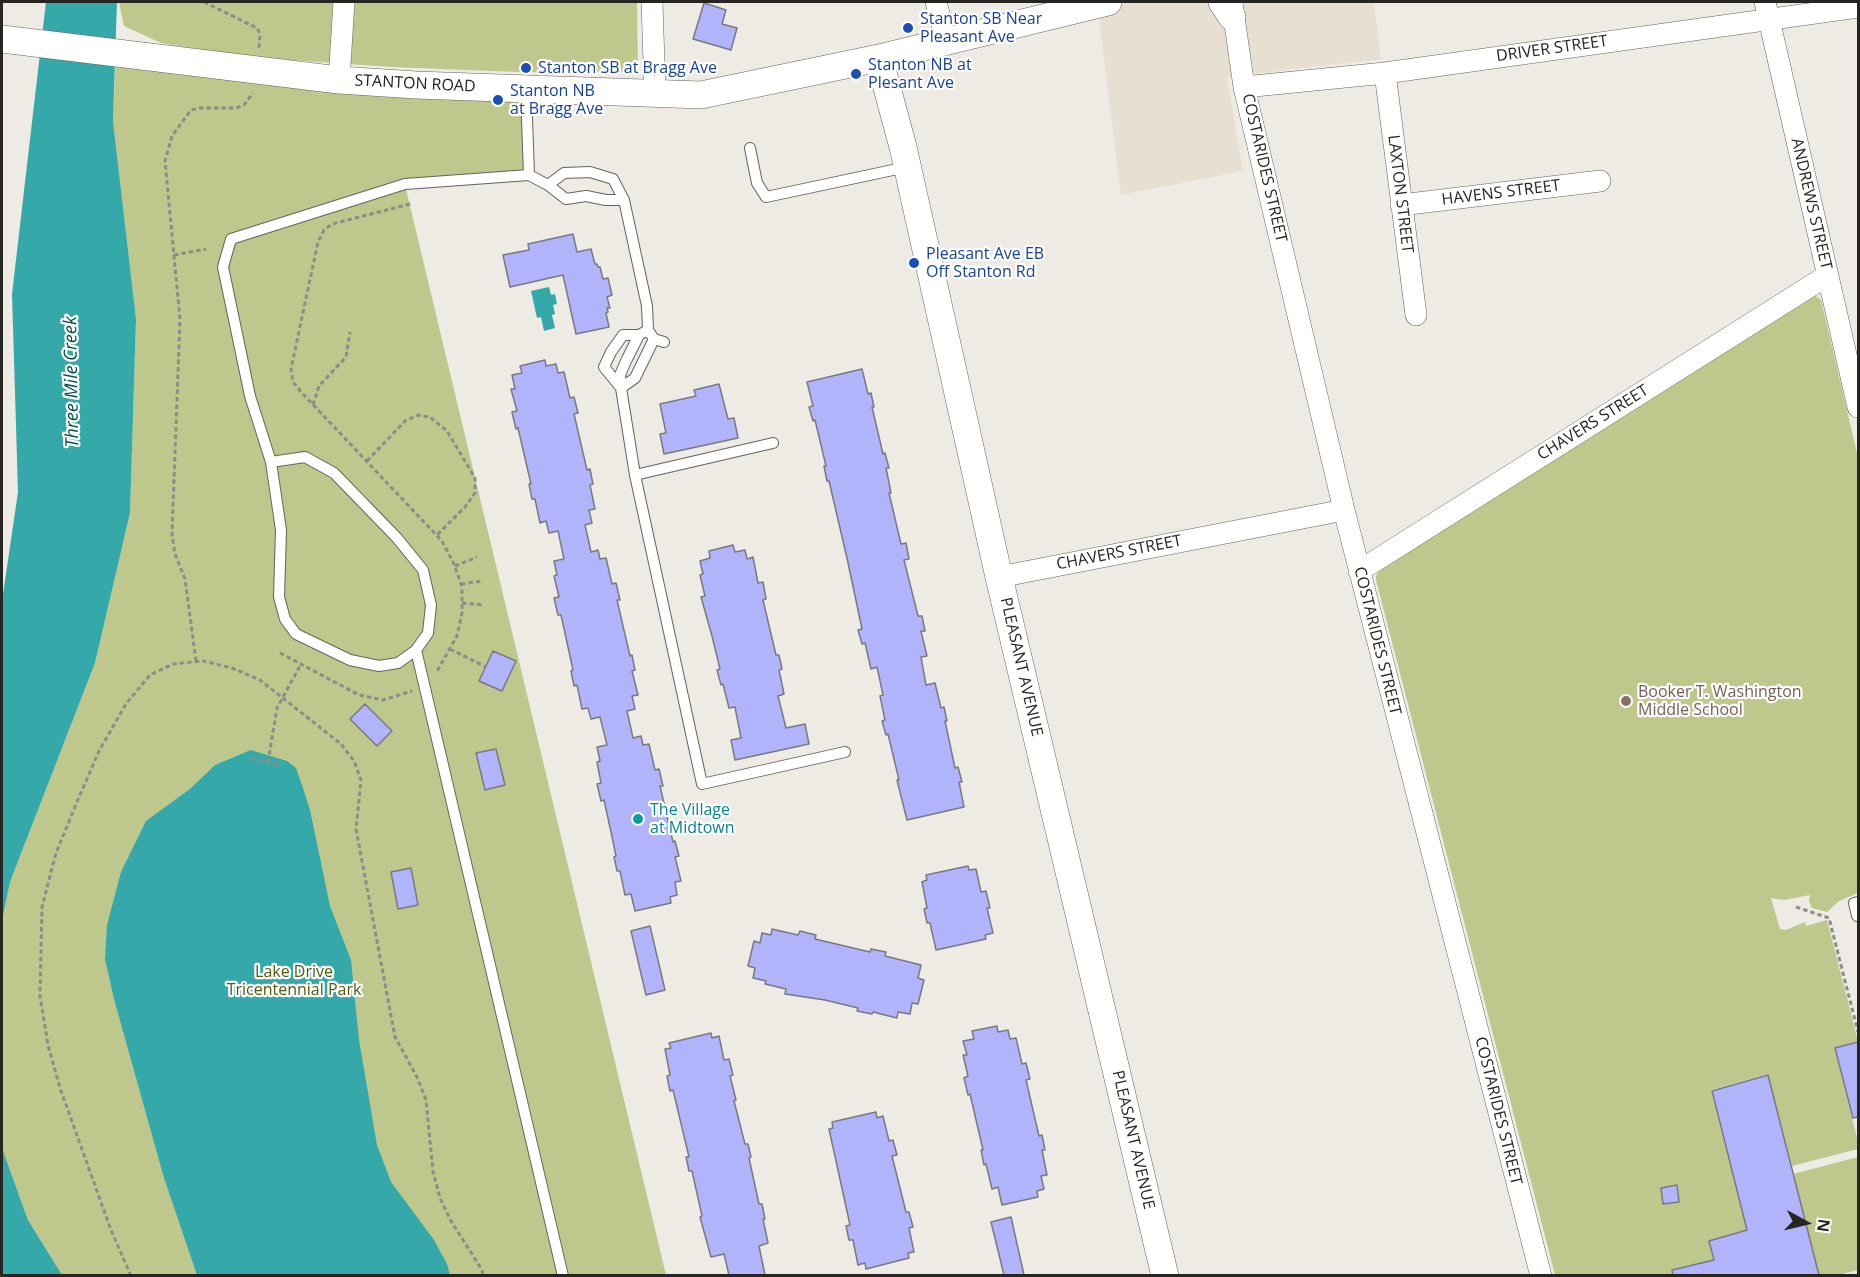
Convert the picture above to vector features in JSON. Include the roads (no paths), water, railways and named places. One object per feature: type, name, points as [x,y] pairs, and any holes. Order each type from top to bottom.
[{"type":"street","points":[[339,80],[344,2]]},
{"type":"street","points":[[652,2],[655,94]]},
{"type":"street","points":[[936,2],[946,41]]},
{"type":"street","name":"STANTON ROAD","points":[[2,39],[339,80],[416,85],[701,95],[879,58],[1108,2]]},
{"type":"street","name":"DRIVER STREET","points":[[1245,87],[1385,73],[1766,10],[1858,6]]},
{"type":"street","name":"COSTARIDES STREET","points":[[1229,7],[1245,87],[1359,571],[1541,1275]]},
{"type":"street","name":"ANDREWS STREET","points":[[1766,10],[1858,407]]},
{"type":"street","name":"PLEASANT AVENUE","points":[[879,58],[907,167],[999,577],[1164,1275]]},
{"type":"street","name":"LAXTON STREET","points":[[1385,73],[1416,315]]},
{"type":"street","name":"HAVENS STREET","points":[[1401,205],[1600,181]]},
{"type":"street","name":"CHAVERS STREET","points":[[1359,571],[1828,275]]},
{"type":"street","name":"CHAVERS STREET","points":[[999,577],[1344,510]]},
{"type":"lane","points":[[526,89],[529,175]]},
{"type":"lane","points":[[750,148],[757,183],[766,197],[907,167]]},
{"type":"lane","points":[[548,185],[564,173],[590,172],[613,179],[624,200],[647,306],[651,337],[635,378],[621,388]]},
{"type":"lane","points":[[271,462],[305,457],[334,473],[397,538],[423,570],[432,605],[428,633],[416,650],[399,663],[379,666],[350,660],[296,634],[285,619],[279,597],[281,530],[271,462],[250,396],[223,267],[231,239],[405,184],[529,175],[548,185],[566,199],[586,196],[606,200],[624,200]]},
{"type":"lane","points":[[621,388],[604,367],[611,352],[622,336],[651,337]]},
{"type":"lane","points":[[651,337],[620,375],[621,388],[635,475],[702,783],[845,752]]},
{"type":"lane","points":[[635,475],[773,443]]},
{"type":"lane","points":[[416,650],[563,1275]]},
{"type":"lane","points":[[1857,916],[1854,903],[1858,902]]},
{"type":"water","name":"Three Mile Creek","points":[[46,2],[117,2],[113,121],[136,319],[130,513],[95,663],[10,882],[2,921],[2,601],[18,492],[12,294]]},
{"type":"water","points":[[549,287],[551,295],[555,294],[557,304],[553,305],[555,314],[552,315],[555,328],[544,331],[541,317],[537,318],[531,291]]},
{"type":"water","points":[[251,750],[287,761],[296,768],[310,810],[330,906],[351,960],[359,1040],[377,1145],[391,1182],[434,1240],[447,1264],[450,1275],[197,1275],[164,1178],[114,999],[105,959],[107,925],[121,872],[146,821],[190,789],[215,765]]},
{"type":"water","points":[[2,1148],[28,1220],[62,1275],[2,1275]]},
{"type":"place","name":"Stanton SB Near Pleasant Ave","points":[[908,28]]},
{"type":"place","name":"Stanton SB at Bragg Ave","points":[[526,68]]},
{"type":"place","name":"Stanton NB at Plesant Ave","points":[[856,74]]},
{"type":"place","name":"Stanton NB at Bragg Ave","points":[[498,100]]},
{"type":"place","name":"Pleasant Ave EB Off Stanton Rd","points":[[914,263]]},
{"type":"place","name":"Booker T. Washington Middle School","points":[[1626,701]]},
{"type":"place","name":"The Village at Midtown","points":[[638,819]]},
{"type":"park label","name":"Lake Drive Tricentennial Park","points":[[294,981]]}]
